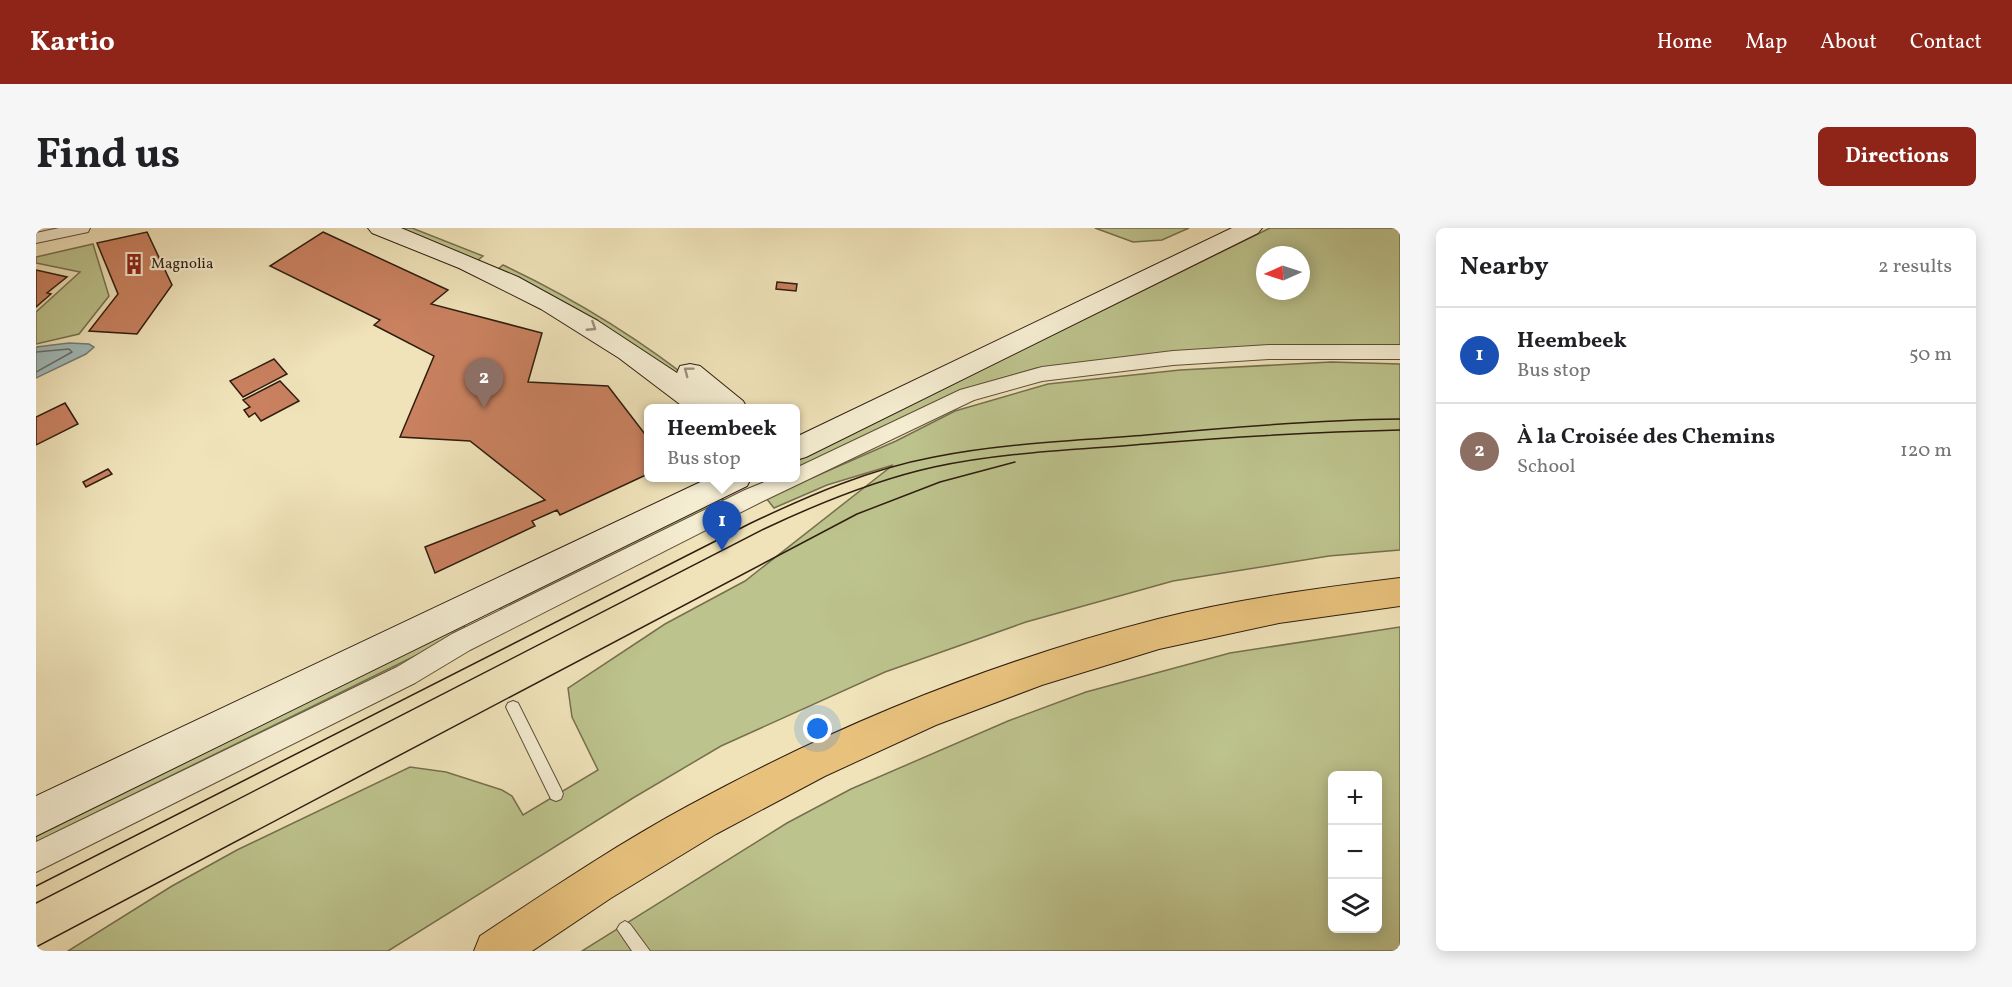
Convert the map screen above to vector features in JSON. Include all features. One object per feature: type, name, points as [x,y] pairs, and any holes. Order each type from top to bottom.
[{"type":"main road","points":[[495,951],[553,910],[675,836],[787,775],[896,724],[1052,666],[1195,626],[1305,605],[1400,592]]},
{"type":"street","points":[[36,238],[82,228]]},
{"type":"street","points":[[380,228],[454,255],[550,302],[594,329],[698,404]]},
{"type":"street","points":[[423,228],[518,267],[590,305],[663,352],[728,404]]},
{"type":"street","points":[[800,446],[1250,228]]},
{"type":"street","points":[[800,475],[967,395],[1042,374],[1162,359],[1259,353],[1400,352]]},
{"type":"street","points":[[36,816],[726,482]]},
{"type":"street","points":[[36,857],[406,675],[461,642],[784,482]]},
{"type":"lane","points":[[513,708],[556,794]]},
{"type":"lane","points":[[625,929],[642,951]]},
{"type":"green space","points":[[393,228],[412,228],[483,256],[477,261]]},
{"type":"green space","points":[[1095,228],[1189,228],[1162,240],[1133,242]]},
{"type":"green space","points":[[1270,228],[1400,228],[1400,346],[1170,353],[1037,368],[961,390],[800,467],[800,459]]},
{"type":"green space","points":[[93,244],[109,296],[79,334],[36,344],[36,312],[80,272],[36,263],[36,257]]},
{"type":"green space","points":[[503,265],[608,322],[705,391],[497,270]]},
{"type":"green space","points":[[1331,362],[1400,364],[1400,550],[1329,556],[1173,581],[1026,622],[885,672],[721,746],[633,798],[388,951],[68,951],[172,886],[237,850],[410,767],[446,772],[502,790],[512,796],[523,815],[598,770],[572,717],[568,688],[665,624],[745,581],[893,465],[827,485],[774,508],[766,498],[896,441],[955,411],[1048,384],[1180,370]]},
{"type":"green space","points":[[722,498],[725,502],[502,611],[499,606]]},
{"type":"green space","points":[[463,624],[466,629],[419,654],[36,842],[36,832]]},
{"type":"green space","points":[[1400,627],[1400,951],[582,951],[787,823],[851,789],[1008,721],[1086,692],[1230,653]]},
{"type":"water","points":[[69,343],[89,344],[94,347],[86,354],[36,378],[36,347]]},
{"type":"building","name":"Magnolia","points":[[147,232],[172,285],[137,334],[89,331],[118,294],[97,243]]},
{"type":"building","points":[[323,232],[448,290],[431,304],[542,333],[528,382],[608,386],[644,433],[644,476],[560,515],[557,510],[532,521],[535,526],[435,573],[425,547],[545,500],[470,441],[400,437],[434,356],[374,325],[380,320],[270,266]]},
{"type":"building","points":[[36,270],[67,277],[47,293],[51,294],[36,307]]},
{"type":"building","points":[[777,282],[797,284],[796,291],[776,289]]},
{"type":"building","points":[[274,359],[287,374],[243,397],[230,381]]},
{"type":"building","points":[[280,381],[299,401],[261,421],[255,413],[249,417],[244,410],[250,407],[243,400]]},
{"type":"building","points":[[65,403],[78,424],[36,445],[36,417]]},
{"type":"building","points":[[108,469],[112,474],[86,487],[83,482]]},
{"type":"tram line","points":[[36,886],[751,523],[818,493],[887,468],[960,452],[1013,445],[1273,424],[1400,419]]},
{"type":"tram line","points":[[36,903],[764,529],[826,501],[869,485],[934,467],[1013,455],[1241,437],[1400,430]]},
{"type":"tram line","points":[[36,947],[857,514],[940,482],[1015,462]]},
{"type":"place","name":"Magnolia","points":[[134,264]]},
{"type":"place","name":"À la Croisée des Chemins","points":[[484,408]]},
{"type":"place","name":"Heembeek","points":[[722,551]]}]
